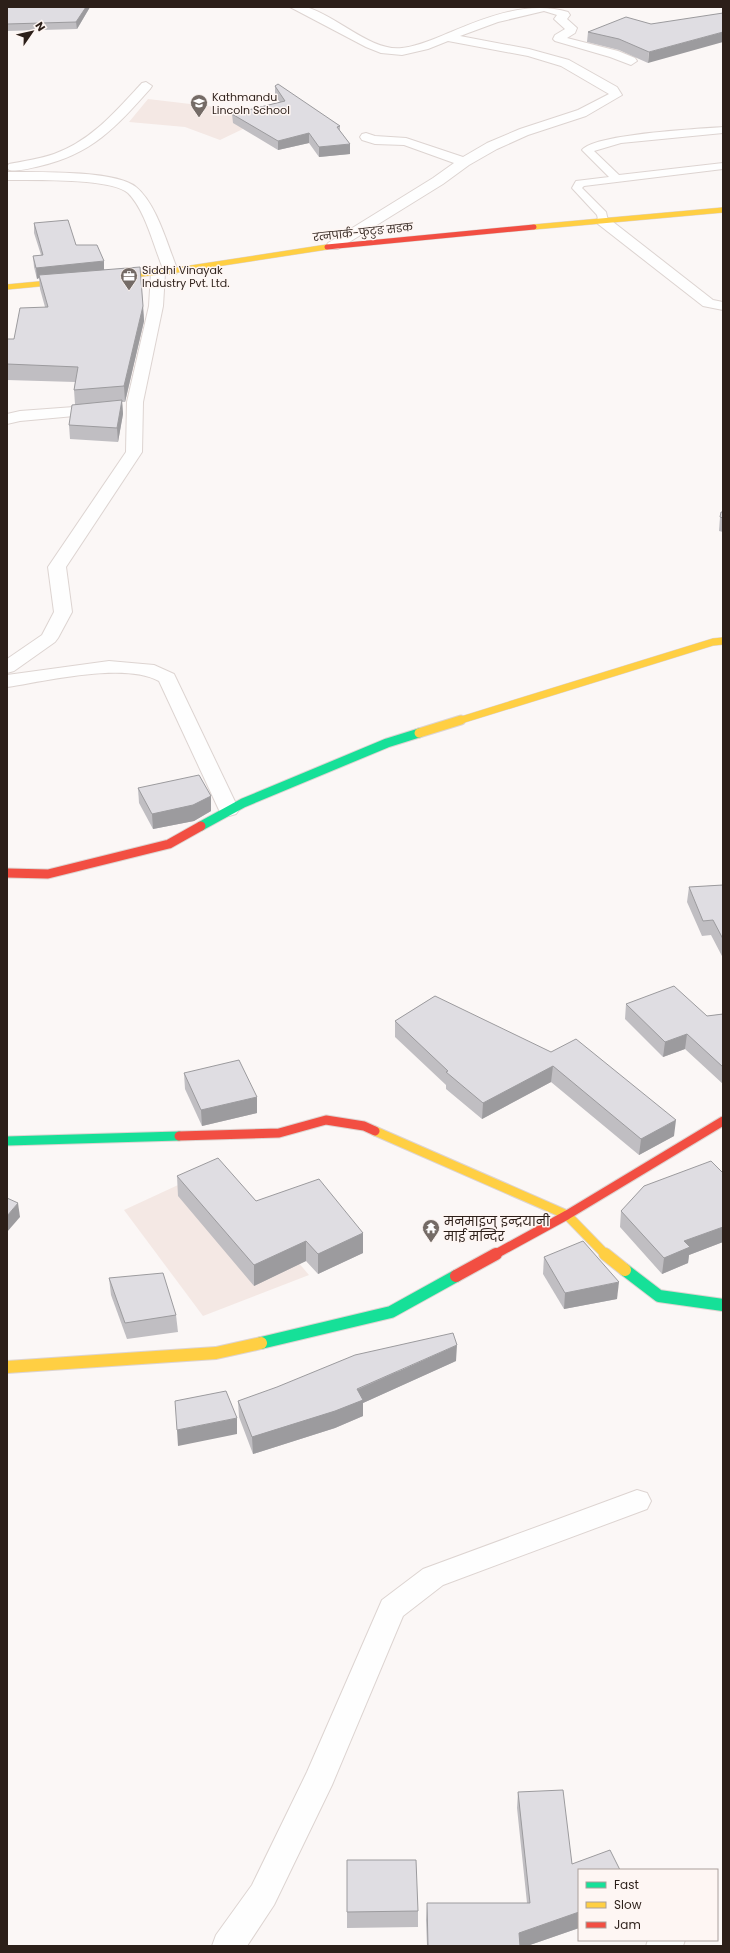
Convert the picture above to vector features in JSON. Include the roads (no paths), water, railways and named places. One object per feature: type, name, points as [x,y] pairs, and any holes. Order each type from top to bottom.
[{"type":"street","points":[[296,7],[336,25],[362,41],[393,52],[410,49],[448,38],[478,25],[520,12],[545,7],[564,14],[560,19],[571,28],[571,31],[559,37],[559,39],[614,54],[631,61]]},
{"type":"street","points":[[333,246],[438,181],[464,162],[518,135],[582,113],[616,95],[612,90],[565,63],[529,53],[448,38]]},
{"type":"street","points":[[7,168],[41,163],[83,145],[114,120],[146,86]]},
{"type":"street","points":[[366,137],[373,140],[395,140],[405,142],[464,162]]},
{"type":"street","points":[[7,176],[110,181],[130,188],[140,199],[165,272],[156,306],[122,408],[134,452],[58,567],[63,612],[50,638],[7,667]]},
{"type":"street","name":"रत्नपार्क-फुटुङ सडक","points":[[102,278],[165,272],[333,246],[723,210]]},
{"type":"street","points":[[603,222],[708,303],[723,306]]},
{"type":"street","points":[[7,287],[78,280]]},
{"type":"street","points":[[7,419],[20,416],[122,408]]},
{"type":"street","points":[[7,872],[48,874],[169,844],[229,810],[387,743],[723,640]]},
{"type":"street","points":[[7,681],[109,667],[154,671],[167,678],[229,810]]},
{"type":"street","points":[[7,1141],[279,1133],[326,1120],[364,1126],[567,1215],[607,1256],[659,1296],[723,1305]]},
{"type":"street","points":[[7,1367],[216,1353],[390,1312],[567,1215],[723,1121]]},
{"type":"street","points":[[228,1946],[263,1895],[314,1790],[392,1608],[433,1577],[638,1501]]},
{"type":"lane","points":[[617,179],[601,161],[587,150],[599,144],[622,140],[723,130]]},
{"type":"lane","points":[[603,222],[602,214],[577,188],[580,183],[721,168]]},
{"type":"place","name":"Kathmandu Lincoln School","points":[[199,118]]},
{"type":"place","name":"Siddhi Vinayak Industry Pvt. Ltd.","points":[[129,291]]},
{"type":"place","name":"मनमाइजु इन्द्रयानी माई मन्दिर","points":[[431,1243]]}]
